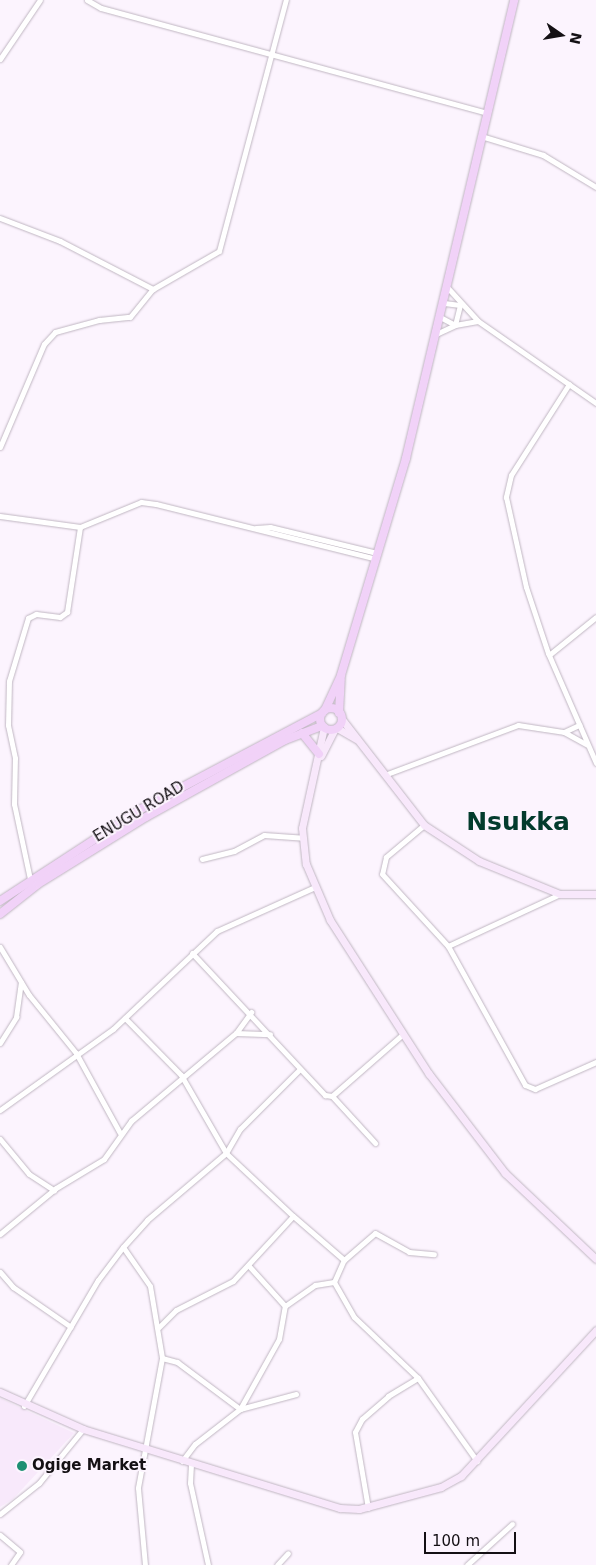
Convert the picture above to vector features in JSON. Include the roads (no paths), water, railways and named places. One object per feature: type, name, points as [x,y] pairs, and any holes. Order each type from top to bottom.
[{"type":"main road","points":[[323,726],[324,712],[341,675],[376,556],[436,334],[486,113],[514,0]]},
{"type":"main road","points":[[0,914],[38,884],[146,817],[302,733],[323,726],[335,729],[340,716],[341,675]]},
{"type":"main road","points":[[324,712],[340,716]]},
{"type":"main road","name":"ENUGU ROAD","points":[[0,902],[30,878],[141,809],[324,712]]},
{"type":"main road","points":[[302,733],[319,754]]},
{"type":"street","points":[[0,59],[40,0]]},
{"type":"street","points":[[88,0],[101,8],[486,113]]},
{"type":"street","points":[[0,447],[44,344],[55,332],[99,320],[130,317],[153,290],[219,251],[286,0]]},
{"type":"street","points":[[481,136],[543,155],[596,188]]},
{"type":"street","points":[[0,218],[60,242],[153,290]]},
{"type":"street","points":[[447,287],[460,305],[478,321],[596,403]]},
{"type":"street","points":[[444,303],[460,305]]},
{"type":"street","points":[[455,325],[460,305]]},
{"type":"street","points":[[440,317],[455,325]]},
{"type":"street","points":[[436,334],[455,325],[478,321]]},
{"type":"street","points":[[569,384],[511,475],[506,497],[526,587],[549,655],[588,745],[595,756],[596,763]]},
{"type":"street","points":[[0,516],[80,527],[141,502],[255,528],[270,527],[376,556]]},
{"type":"street","points":[[30,878],[14,804],[15,758],[8,725],[9,681],[28,618],[36,614],[60,617],[67,612],[80,527]]},
{"type":"street","points":[[549,655],[596,617]]},
{"type":"street","points":[[340,716],[387,774],[424,825],[479,861],[560,894],[596,894]]},
{"type":"street","points":[[387,774],[518,725],[564,732],[588,745]]},
{"type":"street","points":[[564,732],[579,725]]},
{"type":"street","points":[[323,726],[317,766],[304,812],[303,838],[315,887],[330,920],[403,1034],[506,1172],[596,1258]]},
{"type":"street","points":[[317,766],[335,729],[358,739]]},
{"type":"street","points":[[424,825],[386,858],[382,874],[448,946],[487,1023],[529,1089],[596,1062]]},
{"type":"street","points":[[202,859],[234,851],[264,835],[303,838]]},
{"type":"street","points":[[0,1110],[125,1018],[192,953],[218,931],[315,887]]},
{"type":"street","points":[[448,946],[560,894]]},
{"type":"street","points":[[0,947],[21,982],[76,1053],[120,1133]]},
{"type":"street","points":[[192,953],[251,1012],[299,1070],[325,1095],[332,1096],[375,1143]]},
{"type":"street","points":[[0,1042],[16,1017],[21,982]]},
{"type":"street","points":[[0,1234],[54,1190],[104,1159],[120,1133],[180,1075],[236,1033],[251,1012]]},
{"type":"street","points":[[125,1018],[180,1075],[226,1153],[293,1216],[344,1260]]},
{"type":"street","points":[[236,1033],[270,1034]]},
{"type":"street","points":[[332,1096],[403,1034]]},
{"type":"street","points":[[24,1406],[122,1247],[147,1220],[226,1153],[240,1129],[299,1070]]},
{"type":"street","points":[[0,1139],[30,1174],[54,1190]]},
{"type":"street","points":[[159,1327],[176,1310],[233,1282],[293,1216]]},
{"type":"street","points":[[334,1282],[344,1260],[375,1233],[409,1252],[434,1254]]},
{"type":"street","points":[[122,1247],[150,1286],[159,1327],[162,1358],[138,1488],[145,1565]]},
{"type":"street","points":[[248,1265],[285,1306]]},
{"type":"street","points":[[0,1272],[12,1287],[71,1327]]},
{"type":"street","points":[[182,1461],[195,1444],[240,1409],[271,1358],[285,1306],[315,1285],[334,1282]]},
{"type":"street","points":[[334,1282],[354,1316],[418,1378],[477,1461]]},
{"type":"street","points":[[0,1392],[24,1406],[83,1430],[340,1508],[368,1508],[441,1486],[477,1461],[596,1330]]},
{"type":"street","points":[[162,1358],[177,1362],[240,1409]]},
{"type":"street","points":[[368,1508],[355,1432],[362,1419],[388,1396],[418,1378]]},
{"type":"street","points":[[240,1409],[296,1394]]},
{"type":"street","points":[[0,1514],[39,1483],[83,1430]]},
{"type":"street","points":[[191,1464],[190,1483],[208,1565]]},
{"type":"street","points":[[467,1565],[512,1524]]},
{"type":"street","points":[[0,1535],[20,1552],[11,1565]]},
{"type":"street","points":[[277,1565],[288,1553]]},
{"type":"place","name":"Ogige Market","points":[[22,1466]]},
{"type":"district","name":"Nsukka","points":[[518,822]]}]
